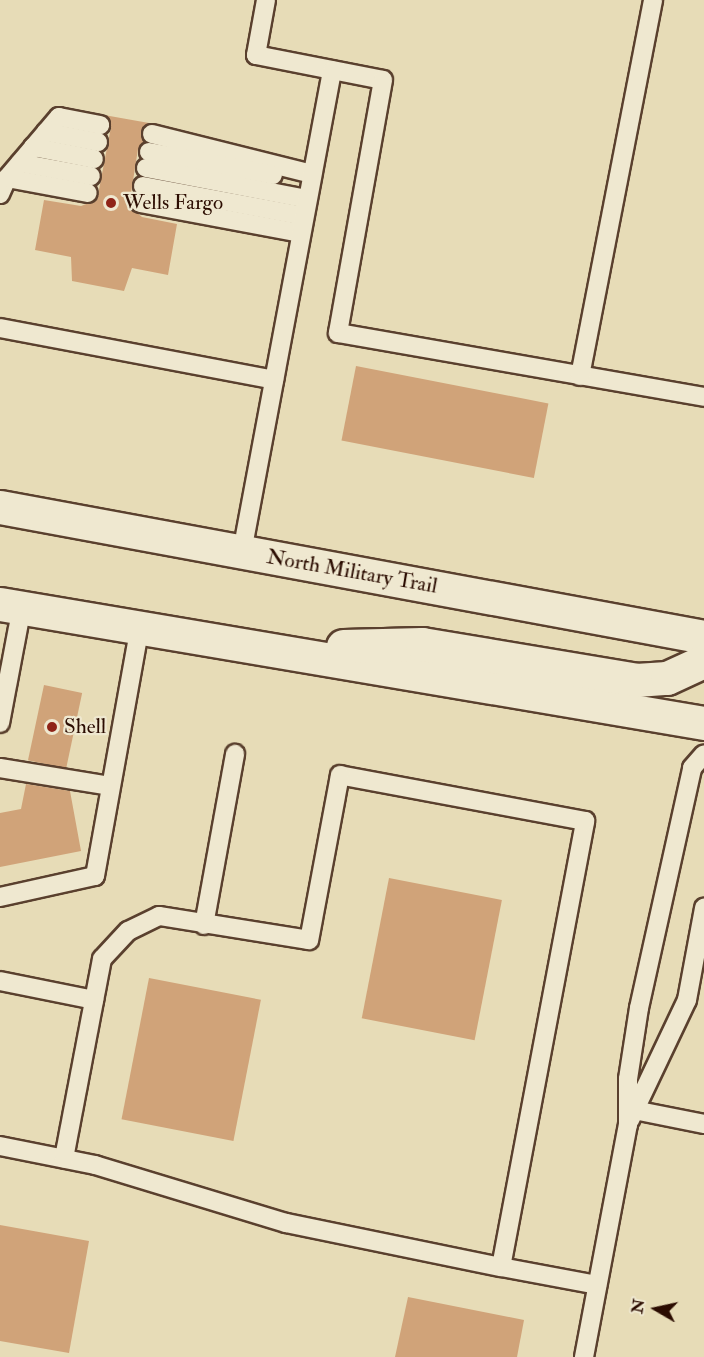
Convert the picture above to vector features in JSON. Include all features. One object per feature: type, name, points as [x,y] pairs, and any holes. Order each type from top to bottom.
[{"type":"main road","name":"North Military Trail","points":[[0,507],[703,639]]},
{"type":"main road","points":[[11,605],[704,723]]},
{"type":"main road","points":[[269,648],[422,644],[636,680],[667,678],[703,639]]},
{"type":"lane","points":[[266,0],[256,55],[383,80],[338,333],[704,397]]},
{"type":"lane","points":[[579,376],[653,0]]},
{"type":"lane","points":[[242,552],[332,70]]},
{"type":"lane","points":[[4,186],[20,163],[59,117],[94,159]]},
{"type":"lane","points":[[46,132],[94,159]]},
{"type":"lane","points":[[33,147],[94,159]]},
{"type":"lane","points":[[20,163],[94,159]]},
{"type":"lane","points":[[4,186],[94,159]]},
{"type":"lane","points":[[146,169],[307,201]]},
{"type":"lane","points":[[146,169],[307,201]]},
{"type":"lane","points":[[146,169],[307,201]]},
{"type":"lane","points":[[0,328],[273,380]]},
{"type":"lane","points":[[0,723],[11,605]]},
{"type":"lane","points":[[0,897],[95,876],[140,627]]},
{"type":"lane","points":[[204,925],[235,754]]},
{"type":"lane","points":[[631,1118],[628,1079],[639,1008],[692,768],[704,754]]},
{"type":"lane","points":[[0,768],[110,786]]},
{"type":"lane","points":[[64,1158],[102,959],[128,931],[159,916],[309,940],[340,775],[585,821],[501,1267]]},
{"type":"lane","points":[[584,1357],[631,1118],[687,1000],[704,908]]},
{"type":"lane","points":[[0,981],[94,1000]]},
{"type":"lane","points":[[631,1118],[704,1124]]},
{"type":"lane","points":[[0,1146],[64,1158],[286,1223],[597,1285]]},
{"type":"building","name":"Wells Fargo","points":[[104,115],[149,123],[141,132],[144,142],[138,149],[129,206],[142,217],[177,224],[168,275],[132,268],[124,291],[72,281],[71,257],[35,250],[44,200],[81,206],[97,200],[111,127]]},
{"type":"building","points":[[356,366],[548,403],[534,478],[341,441]]},
{"type":"building","points":[[44,685],[82,693],[66,768],[28,760]]},
{"type":"building","points":[[26,784],[70,791],[81,851],[0,867],[0,813],[21,809]]},
{"type":"building","points":[[389,878],[502,900],[475,1040],[362,1018]]},
{"type":"building","points":[[149,978],[261,1000],[233,1141],[122,1119]]},
{"type":"building","points":[[0,1225],[89,1241],[69,1353],[0,1341]]},
{"type":"building","points":[[408,1297],[524,1320],[517,1357],[395,1357]]},
{"type":"place","name":"Wells Fargo","points":[[111,203]]},
{"type":"place","name":"Shell","points":[[52,727]]}]
